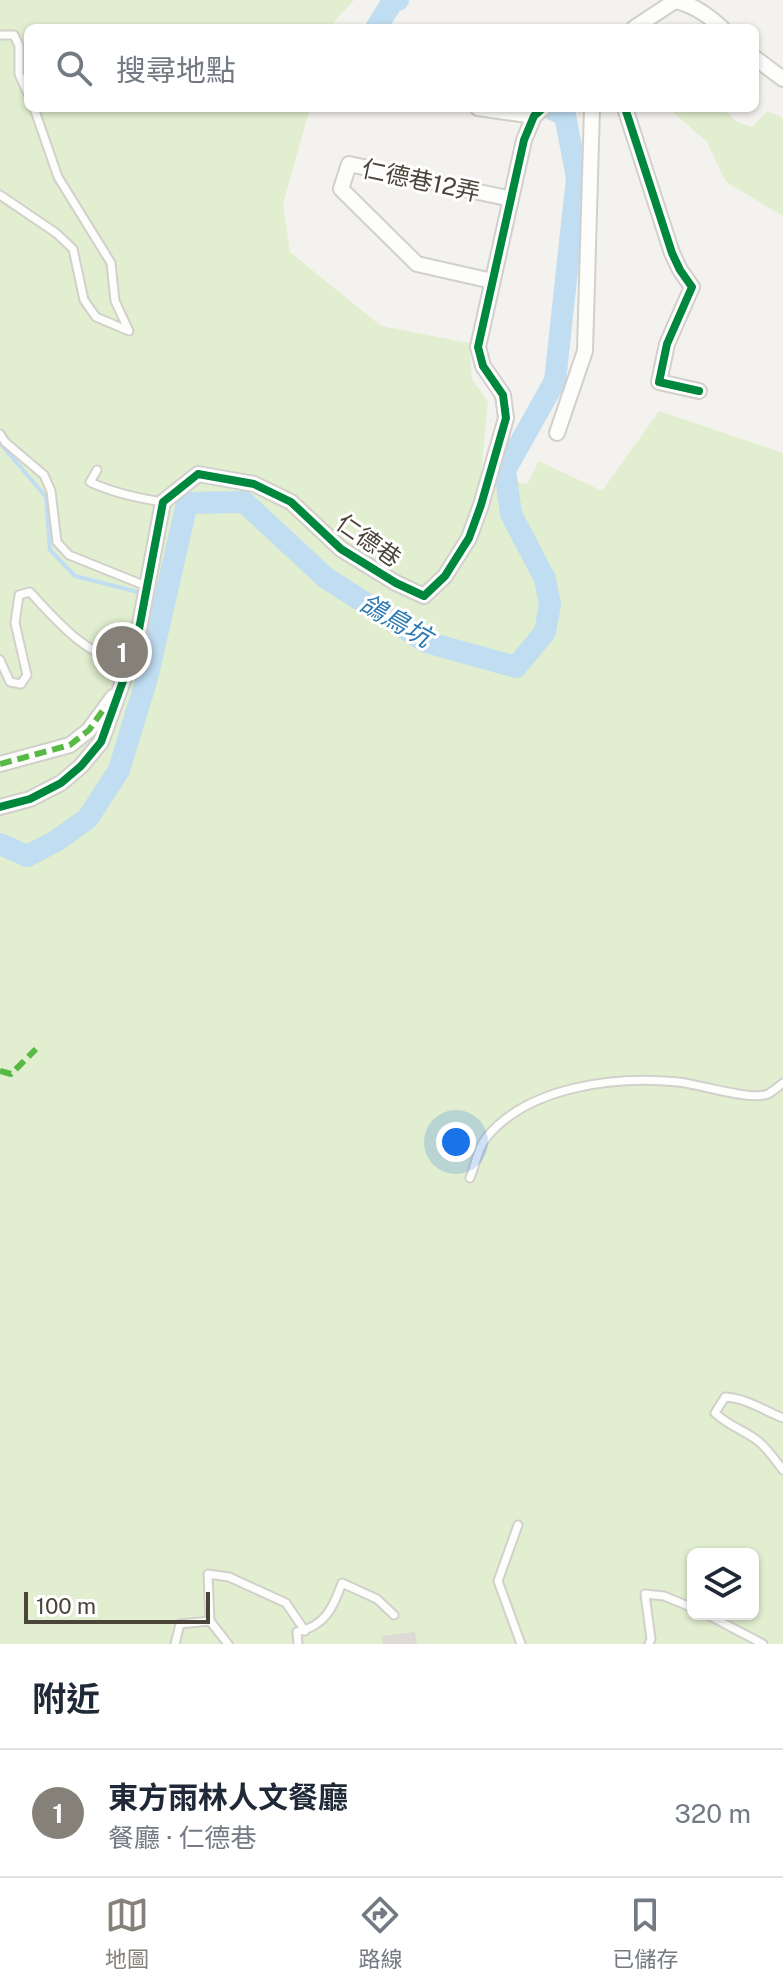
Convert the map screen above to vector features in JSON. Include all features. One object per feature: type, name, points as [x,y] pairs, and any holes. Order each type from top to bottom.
[{"type":"street","points":[[640,24],[675,1],[689,4],[718,24]]},
{"type":"street","points":[[759,61],[783,79]]},
{"type":"street","name":"仁德巷","points":[[163,502],[198,474],[254,484],[291,502],[341,549],[396,583],[424,596],[445,576],[469,538],[506,418],[503,395],[483,366],[478,347],[524,140],[539,112]]},
{"type":"street","points":[[557,433],[585,351],[592,112]]},
{"type":"street","points":[[626,112],[672,253],[692,287],[667,344],[659,382],[699,391]]},
{"type":"street","name":"仁德巷12弄","points":[[492,281],[417,264],[341,189],[349,164],[511,199]]},
{"type":"street","points":[[0,807],[30,799],[61,783],[81,766],[101,742],[136,645],[163,502]]},
{"type":"street","points":[[0,764],[70,745],[89,730],[127,670]]},
{"type":"lane","points":[[0,35],[14,35],[19,46],[19,74],[24,85]]},
{"type":"lane","points":[[0,195],[56,233],[73,249],[84,300],[96,317],[129,331],[115,301],[111,263],[58,177],[35,112]]},
{"type":"lane","points":[[0,434],[5,442],[44,475],[51,491],[57,542],[69,555],[146,586]]},
{"type":"lane","points":[[97,470],[90,482],[103,489],[163,502]]},
{"type":"lane","points":[[0,660],[10,682],[21,684],[27,675],[15,623],[19,595],[30,592],[63,629],[127,670]]},
{"type":"lane","points":[[470,1178],[485,1140],[510,1116],[555,1092],[623,1082],[654,1081],[678,1082],[737,1094],[766,1095],[783,1083]]},
{"type":"lane","points":[[783,1418],[761,1410],[742,1398],[725,1397],[715,1413],[730,1427],[755,1439],[783,1470]]},
{"type":"lane","points":[[518,1525],[498,1581],[521,1644]]},
{"type":"lane","points":[[228,1644],[210,1621],[208,1574],[229,1577],[286,1603],[305,1631]]},
{"type":"lane","points":[[298,1644],[297,1632],[314,1629],[334,1606],[342,1583],[377,1599],[394,1615]]},
{"type":"lane","points":[[649,1644],[645,1594],[664,1596],[687,1606]]},
{"type":"lane","points":[[717,1620],[763,1644]]},
{"type":"lane","points":[[175,1644],[180,1624],[210,1621]]},
{"type":"green space","points":[[0,0],[354,0],[333,24],[24,24],[24,112],[309,112],[283,204],[290,252],[381,326],[469,343],[472,379],[488,402],[481,474],[527,484],[539,461],[602,491],[659,411],[783,453],[783,1644],[0,1644]]},
{"type":"green space","points":[[767,111],[783,118],[783,216],[726,182],[707,142],[673,112],[727,112],[737,122],[752,127]]},
{"type":"building","points":[[414,1633],[416,1644],[384,1644],[383,1637]]},
{"type":"waterway","name":"鴿鳥坑","points":[[379,24],[393,1],[398,0]]},
{"type":"waterway","name":"鴿鳥坑","points":[[0,844],[27,856],[56,841],[88,818],[119,770],[147,678],[187,503],[244,502],[326,578],[426,642],[516,667],[545,632],[550,605],[545,579],[511,514],[505,470],[555,381],[577,178],[565,115],[559,112]]},
{"type":"waterway","points":[[0,443],[46,497],[50,550],[75,576],[142,593]]},
{"type":"waterway","points":[[151,596],[165,600]]},
{"type":"marked path","points":[[0,764],[70,745],[89,730],[106,706]]},
{"type":"marked path","points":[[0,1071],[11,1074],[36,1049]]},
{"type":"cycle path","points":[[0,807],[30,799],[61,783],[81,766],[101,742],[136,645],[163,502],[198,474],[254,484],[291,502],[341,549],[396,583],[424,596],[445,576],[469,538],[506,418],[503,395],[483,366],[478,347],[524,140],[538,112]]},
{"type":"cycle path","points":[[626,112],[672,253],[692,287],[667,344],[659,382],[699,391]]},
{"type":"place","name":"東方雨林人文餐廳","points":[[122,652]]}]
